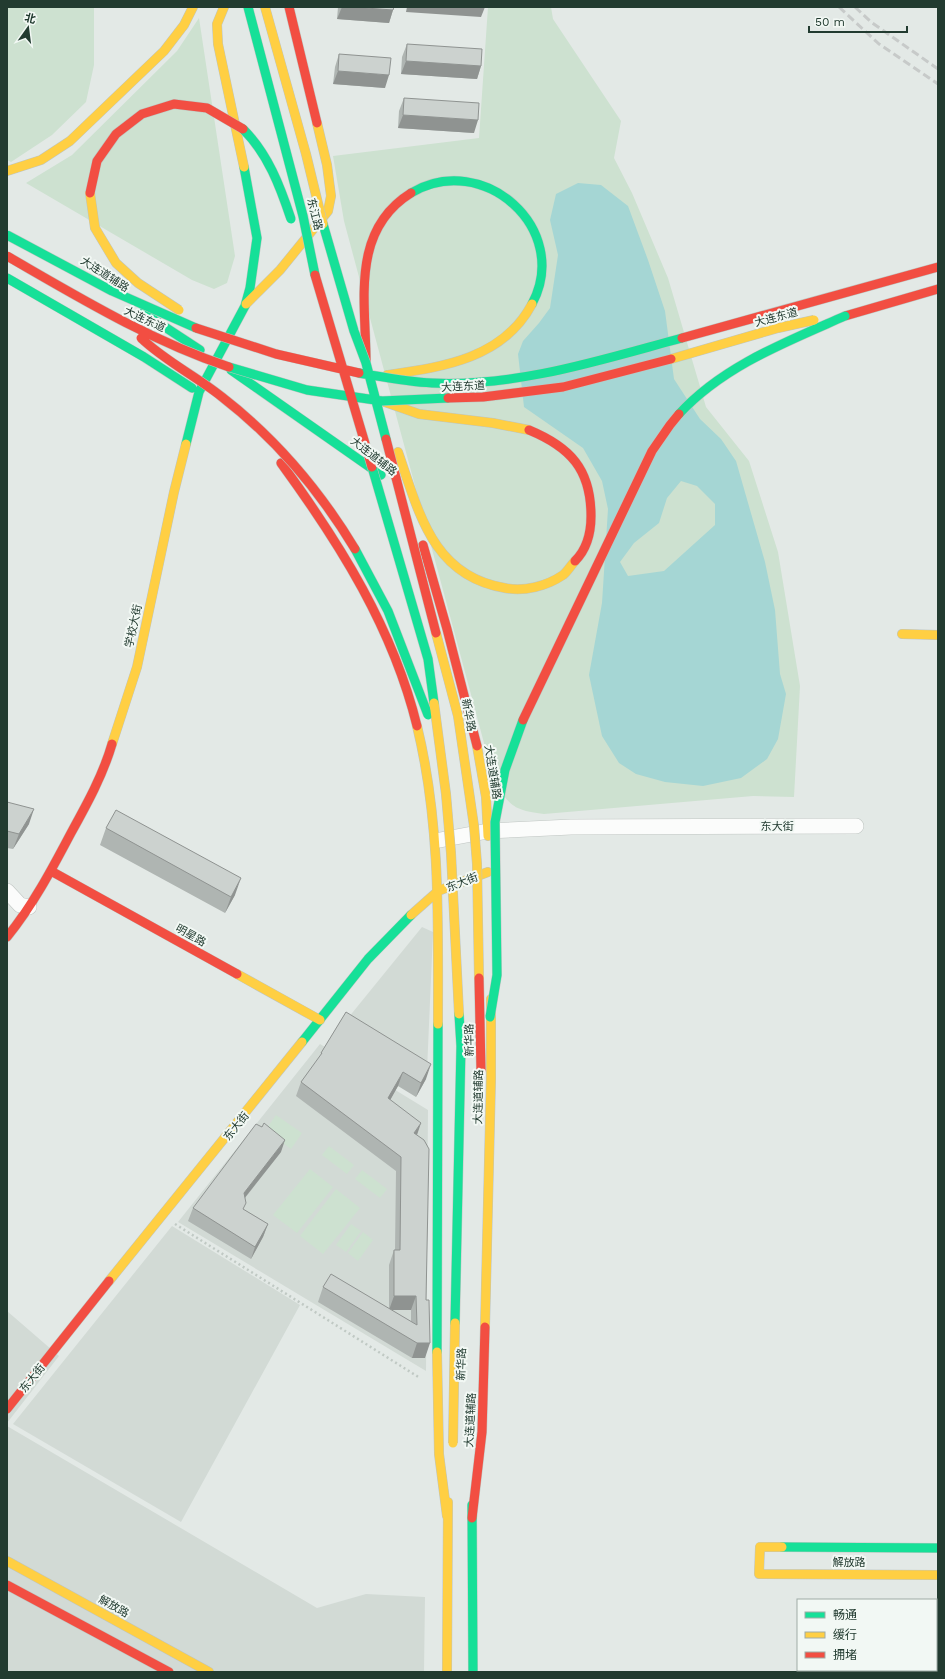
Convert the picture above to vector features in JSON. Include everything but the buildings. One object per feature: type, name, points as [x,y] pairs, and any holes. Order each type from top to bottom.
[{"type":"main road","points":[[7,171],[41,160],[70,141],[164,51],[184,25],[193,7]]},
{"type":"main road","points":[[224,7],[217,24],[218,44],[249,191],[257,238],[250,288],[244,306]]},
{"type":"main road","name":"东江路","points":[[248,7],[299,200],[312,263],[361,426]]},
{"type":"main road","name":"东江路","points":[[265,7],[306,154],[326,237],[354,331],[366,363],[381,419]]},
{"type":"main road","points":[[244,306],[280,270],[328,211],[332,196],[327,165],[289,7]]},
{"type":"main road","points":[[218,335],[141,285],[115,262],[107,250],[92,218],[89,193],[95,167],[107,143],[122,126],[143,114],[164,107],[194,106],[223,114],[242,128],[266,158],[277,180],[295,230],[312,263]]},
{"type":"main road","points":[[366,363],[366,332],[363,292],[365,266],[370,245],[387,212],[413,190],[446,180],[481,183],[508,198],[529,221],[537,238],[542,254],[541,273],[536,297],[527,314],[514,329],[491,347],[464,360],[381,376]]},
{"type":"main road","name":"大连道辅路","points":[[7,224],[215,360],[362,460],[392,484],[399,494],[421,540],[435,584],[478,748],[485,790],[488,831],[491,1079],[483,1416],[472,1518]]},
{"type":"main road","name":"大连东道","points":[[7,235],[158,313],[218,335],[294,359],[354,372],[425,382],[498,381],[543,375],[656,346],[938,268]]},
{"type":"main road","name":"大连东道","points":[[7,256],[126,324],[182,349],[256,376],[323,393],[382,401],[475,398],[563,387],[663,361],[793,324],[845,316],[938,289]]},
{"type":"main road","points":[[7,278],[144,357],[205,396],[246,426],[281,464],[323,523],[350,566],[392,648],[410,701],[424,757],[436,841],[438,891],[437,1389],[439,1454],[447,1516]]},
{"type":"main road","name":"学校大街","points":[[7,937],[29,907],[51,871],[85,807],[107,761],[137,667],[174,492],[215,360],[244,306]]},
{"type":"main road","name":"新华路","points":[[381,419],[391,463],[448,673],[467,772],[477,864],[481,1074],[497,975],[495,822],[501,783],[510,755],[532,700],[645,465],[659,438],[671,422],[684,407],[713,382],[746,361],[845,316]]},
{"type":"main road","points":[[126,324],[164,357],[199,380],[247,418],[277,447],[326,506],[355,548],[382,597],[439,745]]},
{"type":"main road","points":[[381,419],[397,451],[416,503],[432,539],[445,556],[466,575],[490,587],[518,591],[538,587],[549,582],[566,572],[576,560],[587,540],[592,515],[592,502],[588,484],[583,473],[570,455],[561,447],[538,434],[515,426],[420,414],[382,401]]},
{"type":"main road","name":"新华路","points":[[361,426],[428,659],[446,794],[451,853],[461,1046],[453,1447]]},
{"type":"main road","points":[[902,634],[938,634]]},
{"type":"main road","name":"明星路","points":[[51,871],[320,1020]]},
{"type":"main road","name":"东大街","points":[[7,1409],[373,954],[402,923],[438,891],[488,872]]},
{"type":"main road","points":[[471,1444],[473,1672]]},
{"type":"main road","points":[[447,1672],[447,1516],[451,1472]]},
{"type":"main road","name":"解放路","points":[[938,1548],[760,1547],[760,1574],[938,1575]]},
{"type":"main road","name":"解放路","points":[[7,1561],[209,1672]]},
{"type":"main road","points":[[7,1585],[169,1672]]},
{"type":"street","name":"东大街","points":[[436,841],[488,831],[571,827],[856,826]]},
{"type":"street","points":[[7,891],[20,904],[29,907]]},
{"type":"path","points":[[163,1216],[437,1389]]},
{"type":"shaded area","points":[[422,927],[433,932],[427,1071],[344,1023]]},
{"type":"shaded area","points":[[320,1044],[428,1110],[426,1371],[178,1222]]},
{"type":"shaded area","points":[[172,1226],[300,1305],[181,1522],[13,1424]]},
{"type":"shaded area","points":[[7,1311],[59,1356],[7,1423]]},
{"type":"shaded area","points":[[7,1426],[317,1608],[366,1594],[425,1597],[424,1672],[7,1672]]},
{"type":"green space","points":[[7,7],[94,7],[94,65],[86,102],[52,135],[11,162],[7,160]]},
{"type":"green space","points":[[488,7],[551,7],[553,19],[621,121],[614,158],[632,193],[668,278],[706,407],[749,461],[778,552],[800,686],[794,797],[753,796],[544,814],[526,811],[510,803],[495,784],[344,221],[333,156],[479,138]]},
{"type":"green space","points":[[199,18],[235,256],[227,283],[214,289],[192,280],[26,183],[72,155],[177,51]]},
{"type":"green space","points":[[276,1115],[302,1133],[291,1149],[275,1137],[263,1134]]},
{"type":"green space","points":[[329,1146],[354,1165],[347,1174],[322,1155]]},
{"type":"green space","points":[[310,1169],[333,1187],[297,1233],[273,1215]]},
{"type":"green space","points":[[362,1170],[387,1189],[380,1198],[355,1179]]},
{"type":"green space","points":[[336,1189],[360,1208],[323,1254],[300,1236]]},
{"type":"green space","points":[[351,1224],[361,1231],[346,1252],[336,1245]]},
{"type":"green space","points":[[363,1232],[373,1240],[358,1261],[348,1253]]},
{"type":"water","points":[[578,183],[601,185],[628,206],[665,311],[674,379],[700,419],[721,439],[736,461],[765,562],[775,610],[780,674],[786,694],[778,739],[767,759],[741,778],[703,786],[665,782],[636,774],[619,763],[602,736],[589,675],[602,603],[608,509],[602,481],[583,448],[524,407],[518,354],[523,341],[550,308],[558,255],[550,220],[556,194]],"holes":[[[681,481],[697,486],[715,504],[715,525],[664,571],[628,576],[620,562],[634,543],[659,523],[667,498]]]},
{"type":"railway","points":[[839,7],[879,44],[938,84]]},
{"type":"railway","points":[[855,7],[871,22],[938,69]]},
{"type":"traffic: fast","points":[[248,7],[303,216],[315,275]]},
{"type":"traffic: fast","points":[[243,129],[260,149],[272,171],[291,219]]},
{"type":"traffic: fast","points":[[186,444],[199,392],[245,306],[250,288],[257,238],[244,167]]},
{"type":"traffic: fast","points":[[411,193],[439,182],[466,182],[491,189],[514,204],[530,225],[540,249],[541,276],[532,304]]},
{"type":"traffic: fast","points":[[323,224],[354,331],[366,363],[386,439]]},
{"type":"traffic: fast","points":[[7,235],[112,291],[196,328]]},
{"type":"traffic: fast","points":[[7,278],[144,357],[192,388]]},
{"type":"traffic: fast","points":[[142,312],[200,350]]},
{"type":"traffic: fast","points":[[679,414],[696,397],[735,369],[778,346],[845,316]]},
{"type":"traffic: fast","points":[[359,373],[432,383],[496,381],[590,363],[682,338]]},
{"type":"traffic: fast","points":[[229,367],[307,390],[382,401],[448,398]]},
{"type":"traffic: fast","points":[[231,370],[381,475]]},
{"type":"traffic: fast","points":[[372,467],[428,659],[434,703]]},
{"type":"traffic: fast","points":[[355,549],[388,611],[428,715]]},
{"type":"traffic: fast","points":[[490,1017],[497,975],[495,822],[505,770],[523,720]]},
{"type":"traffic: fast","points":[[302,1042],[368,959],[411,915]]},
{"type":"traffic: fast","points":[[455,1323],[461,1046],[459,1014]]},
{"type":"traffic: fast","points":[[437,1352],[438,1024]]},
{"type":"traffic: fast","points":[[472,1505],[473,1672]]},
{"type":"traffic: fast","points":[[782,1547],[938,1548]]},
{"type":"traffic: slow","points":[[7,171],[41,160],[70,141],[164,51],[184,25],[193,7]]},
{"type":"traffic: slow","points":[[224,7],[217,24],[218,44],[244,167]]},
{"type":"traffic: slow","points":[[265,7],[306,154],[323,224]]},
{"type":"traffic: slow","points":[[246,304],[280,270],[328,211],[331,196],[327,165],[317,123]]},
{"type":"traffic: slow","points":[[90,193],[95,228],[116,263],[138,283],[179,310]]},
{"type":"traffic: slow","points":[[387,375],[449,364],[488,349],[505,337],[520,323],[532,304]]},
{"type":"traffic: slow","points":[[671,359],[778,328],[814,320]]},
{"type":"traffic: slow","points":[[382,401],[419,414],[493,423],[529,430]]},
{"type":"traffic: slow","points":[[112,744],[137,667],[174,492],[186,444]]},
{"type":"traffic: slow","points":[[398,452],[413,497],[432,538],[445,556],[460,570],[480,581],[505,588],[527,589],[543,585],[557,579],[563,575],[575,561]]},
{"type":"traffic: slow","points":[[436,633],[458,716],[474,826],[477,864],[479,978]]},
{"type":"traffic: slow","points":[[902,634],[938,635]]},
{"type":"traffic: slow","points":[[434,703],[446,794],[451,853],[459,1014]]},
{"type":"traffic: slow","points":[[417,726],[425,763],[434,837],[438,912],[438,1024]]},
{"type":"traffic: slow","points":[[477,746],[486,797],[488,836]]},
{"type":"traffic: slow","points":[[411,915],[438,891],[488,872]]},
{"type":"traffic: slow","points":[[237,974],[320,1020]]},
{"type":"traffic: slow","points":[[485,1327],[491,1079],[491,999]]},
{"type":"traffic: slow","points":[[109,1281],[302,1042]]},
{"type":"traffic: slow","points":[[453,1443],[455,1323]]},
{"type":"traffic: slow","points":[[437,1352],[439,1454],[447,1516]]},
{"type":"traffic: slow","points":[[447,1672],[448,1502]]},
{"type":"traffic: slow","points":[[782,1547],[760,1547],[759,1574],[938,1575]]},
{"type":"traffic: slow","points":[[7,1561],[209,1672]]},
{"type":"traffic: jam","points":[[289,7],[317,123]]},
{"type":"traffic: jam","points":[[90,193],[97,161],[116,134],[142,114],[174,104],[207,108],[243,129]]},
{"type":"traffic: jam","points":[[366,362],[364,292],[370,247],[378,227],[392,209],[411,193]]},
{"type":"traffic: jam","points":[[7,256],[115,317],[171,344],[229,367]]},
{"type":"traffic: jam","points":[[682,338],[938,267]]},
{"type":"traffic: jam","points":[[315,275],[372,467]]},
{"type":"traffic: jam","points":[[845,316],[938,289]]},
{"type":"traffic: jam","points":[[196,328],[276,354],[359,373]]},
{"type":"traffic: jam","points":[[141,338],[160,354],[222,397],[260,430],[312,486],[355,549]]},
{"type":"traffic: jam","points":[[448,398],[483,397],[563,387],[671,359]]},
{"type":"traffic: jam","points":[[523,720],[652,451],[679,414]]},
{"type":"traffic: jam","points":[[529,430],[556,444],[567,452],[582,473],[587,485],[590,500],[590,528],[588,540],[583,551],[575,561]]},
{"type":"traffic: jam","points":[[386,439],[436,633]]},
{"type":"traffic: jam","points":[[281,463],[324,524],[362,588],[394,655],[407,690],[417,726]]},
{"type":"traffic: jam","points":[[423,545],[447,629],[477,746]]},
{"type":"traffic: jam","points":[[7,937],[34,900],[57,860],[94,789],[112,744]]},
{"type":"traffic: jam","points":[[51,871],[237,974]]},
{"type":"traffic: jam","points":[[479,978],[481,1070]]},
{"type":"traffic: jam","points":[[7,1409],[109,1281]]},
{"type":"traffic: jam","points":[[472,1518],[482,1432],[485,1327]]},
{"type":"traffic: jam","points":[[7,1585],[169,1672]]}]
